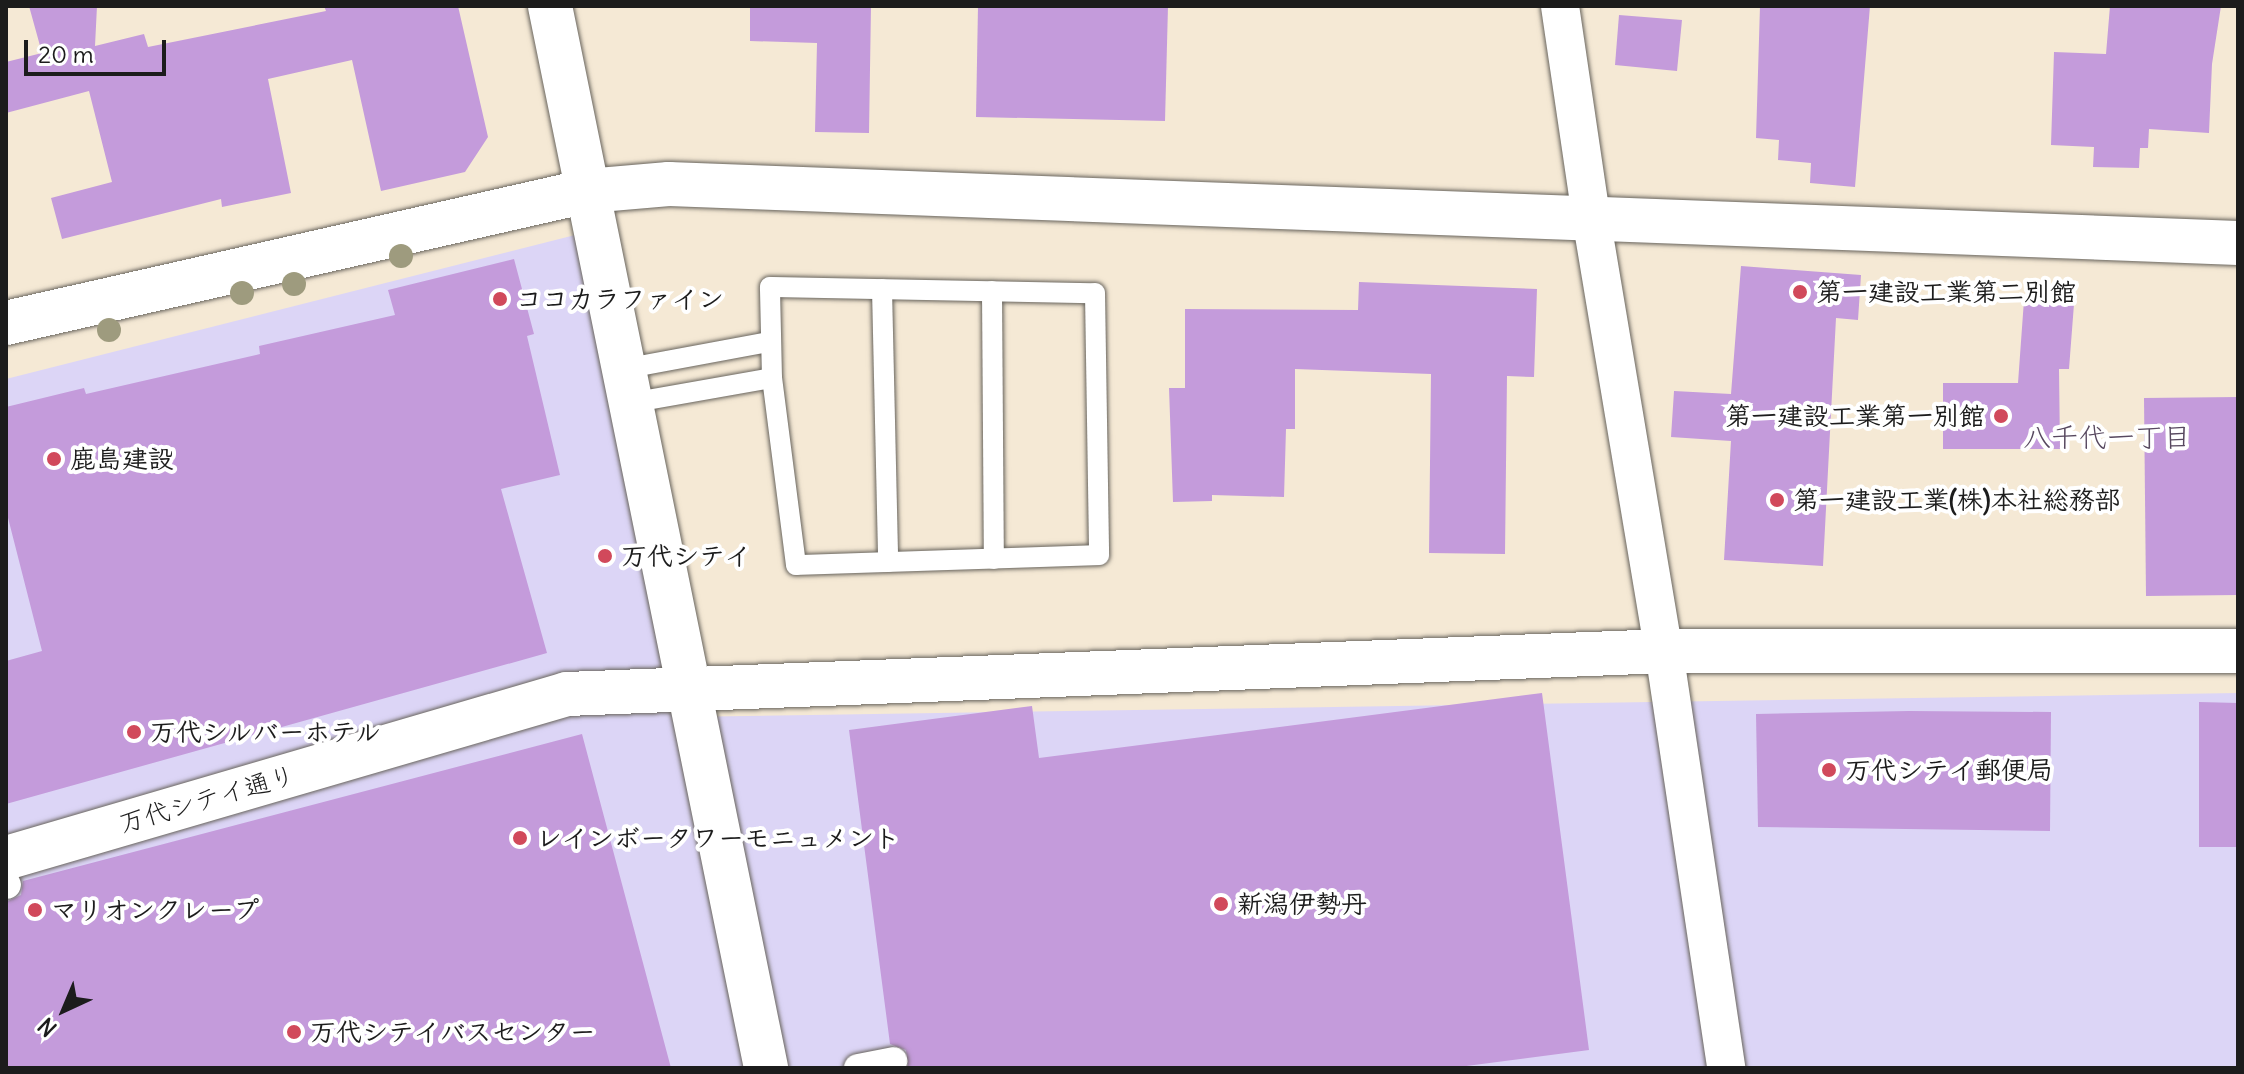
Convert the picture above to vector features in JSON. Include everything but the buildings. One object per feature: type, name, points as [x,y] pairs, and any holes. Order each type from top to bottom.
[{"type":"street","points":[[550,6],[766,1068]]},
{"type":"street","points":[[1560,6],[1591,217],[1664,651],[1726,1068]]},
{"type":"street","points":[[6,323],[587,191],[669,184],[2238,243]]},
{"type":"street","name":"万代シテイ通り","points":[[6,858],[567,694],[1664,651],[2238,651]]},
{"type":"street","points":[[858,1068],[893,1061]]},
{"type":"lane","points":[[770,287],[992,291],[1095,293],[1099,555],[796,565],[772,378],[770,287]]},
{"type":"lane","points":[[882,289],[888,562]]},
{"type":"lane","points":[[992,291],[994,559]]},
{"type":"lane","points":[[627,386],[769,342]]},
{"type":"lane","points":[[627,386],[772,378]]},
{"type":"shaded area","name":"万代シテイ","points":[[583,233],[680,717],[2238,693],[2238,1068],[6,1068],[6,379]]},
{"type":"place","name":"第一建設工業第二別館","points":[[1800,292]]},
{"type":"place","name":"ココカラファイン","points":[[500,299]]},
{"type":"place","name":"第一建設工業第一別館","points":[[2001,416]]},
{"type":"place","name":"鹿島建設","points":[[54,459]]},
{"type":"place","name":"第一建設工業(株)本社総務部","points":[[1777,500]]},
{"type":"place","name":"万代シテイ","points":[[605,556]]},
{"type":"place","name":"万代シルバーホテル","points":[[134,732]]},
{"type":"place","name":"万代シテイ郵便局","points":[[1829,770]]},
{"type":"place","name":"レインボータワーモニュメント","points":[[520,838]]},
{"type":"place","name":"新潟伊勢丹","points":[[1221,904]]},
{"type":"place","name":"マリオンクレープ","points":[[35,910]]},
{"type":"place","name":"万代シテイバスセンター","points":[[294,1032]]},
{"type":"district","name":"八千代一丁目","points":[[2107,437]]}]
